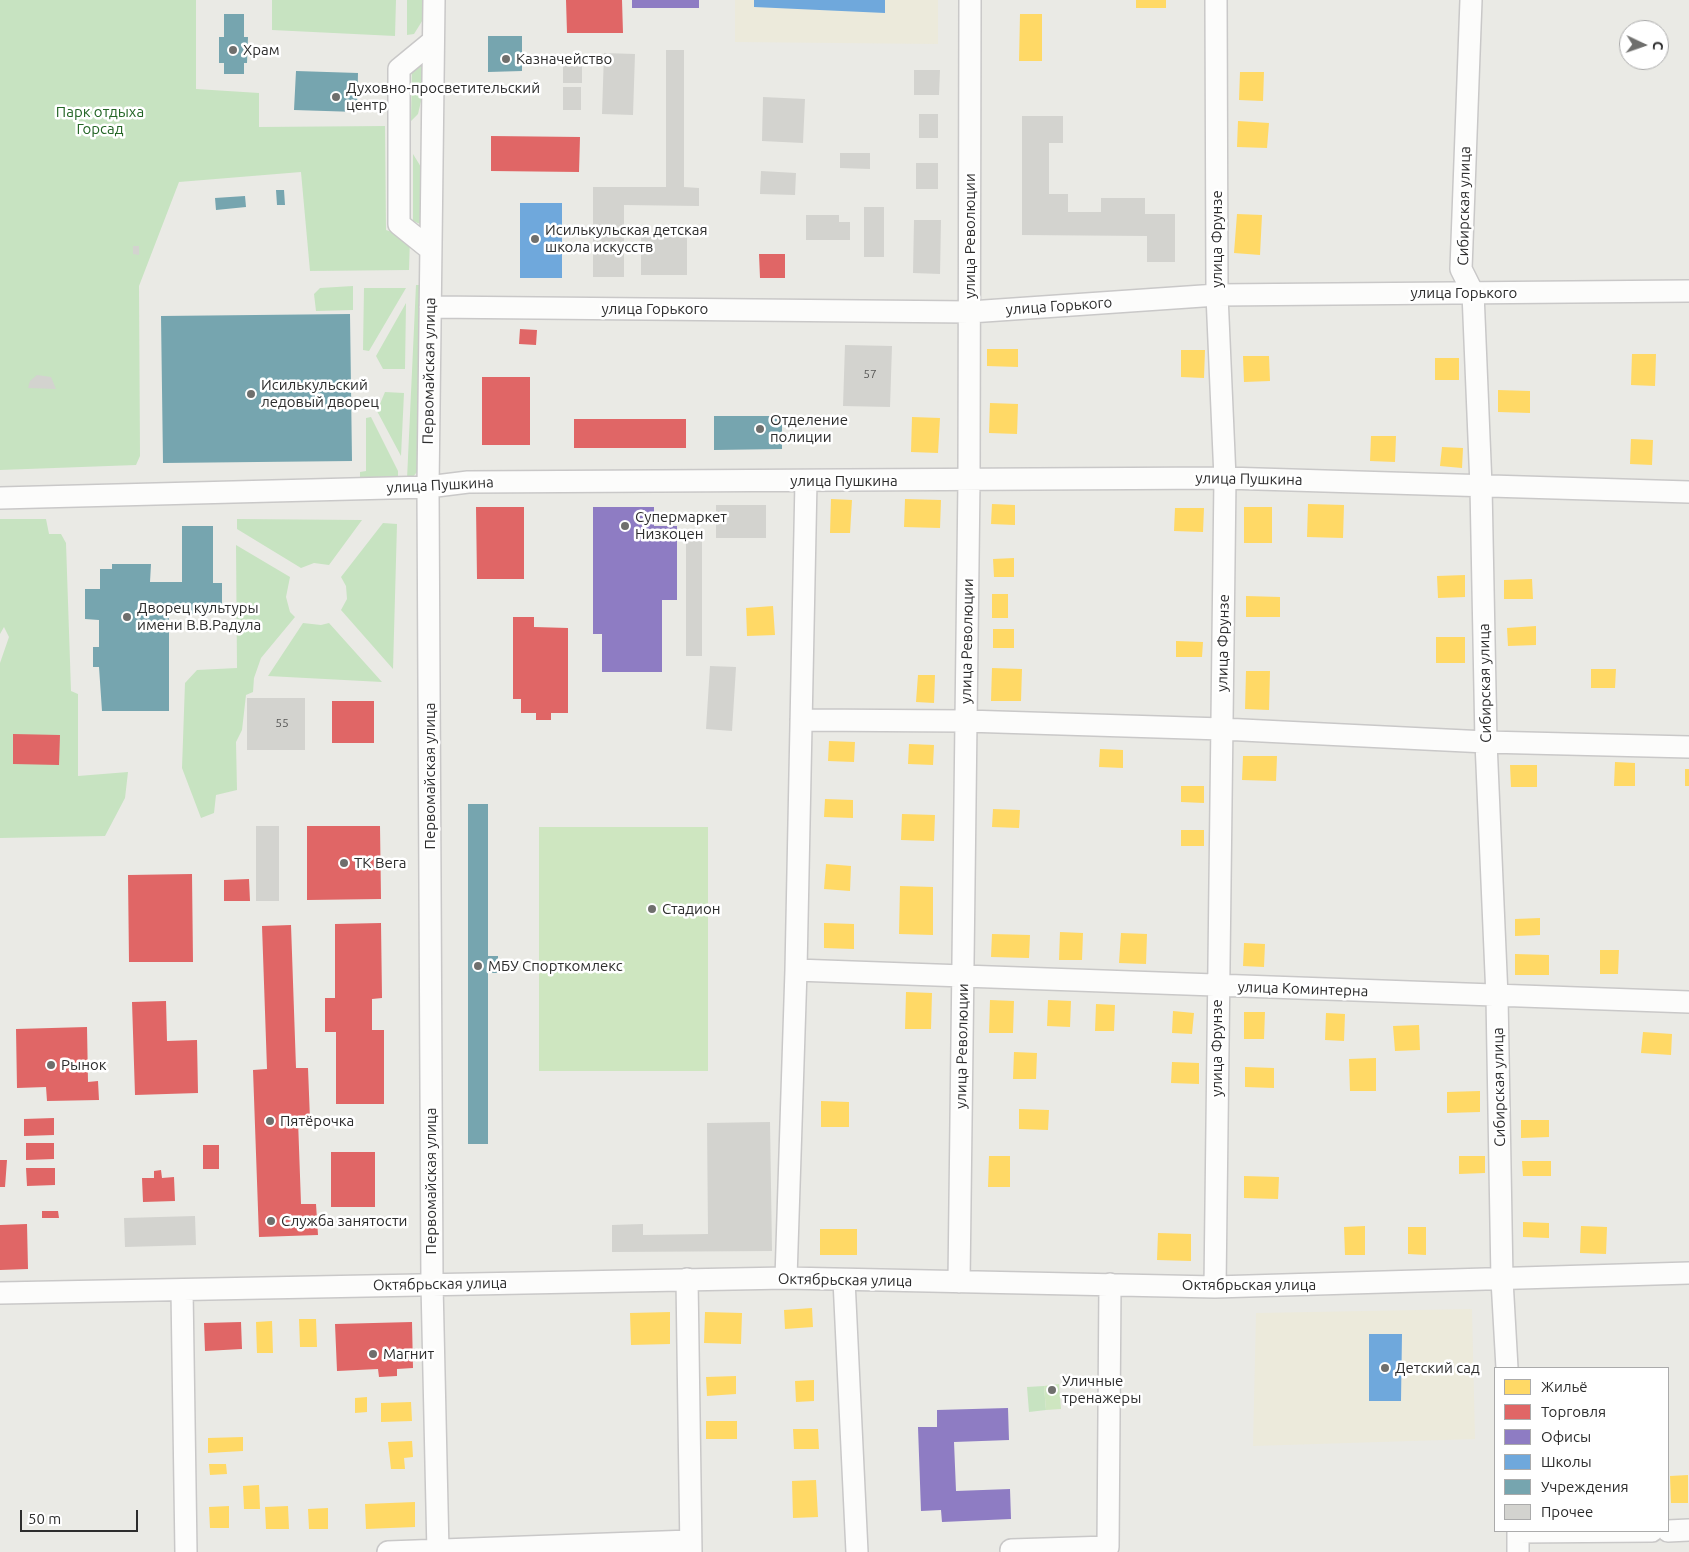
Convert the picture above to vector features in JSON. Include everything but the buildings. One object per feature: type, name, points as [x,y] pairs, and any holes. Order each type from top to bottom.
[{"type":"street","name":"Первомайская улица","points":[[434,0],[428,486],[432,1284],[438,1551]]},
{"type":"street","name":"улица Революции","points":[[959,1282],[969,481],[970,0]]},
{"type":"street","name":"улица Фрунзе","points":[[1215,1287],[1224,478],[1217,295],[1216,0]]},
{"type":"street","name":"Сибирская улица","points":[[1471,0],[1461,269],[1474,292],[1481,486],[1486,742],[1497,997],[1502,1280],[1508,1367]]},
{"type":"street","points":[[430,250],[399,224],[399,69],[433,41]]},
{"type":"street","name":"улица Горького","points":[[430,307],[970,312],[1217,295],[1689,291]]},
{"type":"street","name":"улица Пушкина","points":[[0,498],[428,486],[468,482],[969,481],[1224,478],[1689,492]]},
{"type":"street","points":[[786,1278],[796,970],[806,481]]},
{"type":"street","points":[[802,720],[966,721],[1222,729],[1486,742],[1689,747]]},
{"type":"street","name":"улица Коминтерна","points":[[796,970],[1497,997],[1689,1002]]},
{"type":"street","name":"Октябрьская улица","points":[[0,1293],[786,1278],[1215,1287],[1689,1273]]},
{"type":"street","points":[[388,1552],[690,1546],[687,1280]]},
{"type":"street","points":[[844,1280],[857,1552]]},
{"type":"street","points":[[1011,1550],[1108,1547],[1110,1284]]},
{"type":"street","points":[[182,1290],[186,1552]]},
{"type":"street","points":[[1669,1530],[1689,1530]]},
{"type":"street","points":[[1518,1538],[1633,1532]]},
{"type":"shaded area","points":[[735,0],[938,0],[938,44],[735,42]]},
{"type":"shaded area","points":[[1472,1309],[1475,1439],[1253,1446],[1256,1313]]},
{"type":"green space","name":"Парк отдыха Горсад","points":[[0,0],[196,0],[196,89],[259,93],[259,127],[385,126],[386,230],[410,238],[409,270],[310,271],[301,172],[179,182],[139,286],[140,456],[136,465],[0,470]]},
{"type":"green space","points":[[272,0],[396,0],[395,36],[272,30]]},
{"type":"green space","points":[[407,0],[423,0],[424,18],[414,34],[407,35]]},
{"type":"green space","points":[[423,62],[422,97],[418,114],[411,121],[412,63]]},
{"type":"green space","points":[[413,154],[421,167],[425,226],[413,221]]},
{"type":"green space","points":[[416,285],[422,285],[421,467],[412,478],[407,479]]},
{"type":"green space","points":[[353,286],[353,310],[316,311],[314,294],[320,288]]},
{"type":"green space","points":[[364,288],[406,288],[369,351],[363,350]]},
{"type":"green space","points":[[406,303],[405,369],[383,369],[376,356]]},
{"type":"green space","points":[[385,392],[404,393],[401,456],[377,411]]},
{"type":"green space","points":[[371,417],[398,471],[398,480],[360,482],[360,472],[366,471],[366,418]]},
{"type":"green space","points":[[0,519],[46,519],[49,534],[61,534],[66,543],[71,691],[78,694],[78,776],[128,772],[125,798],[105,836],[0,838],[0,663],[9,637],[4,627],[0,634]]},
{"type":"green space","points":[[237,519],[362,520],[329,565],[314,563],[301,568],[237,529]]},
{"type":"green space","points":[[383,523],[397,524],[393,669],[341,610],[347,599],[346,586],[341,577]]},
{"type":"green space","points":[[236,545],[290,577],[286,597],[290,612],[295,617],[261,658],[254,678],[253,692],[246,695],[242,730],[236,742],[237,790],[216,795],[214,813],[201,818],[182,768],[185,683],[197,670],[237,668]]},
{"type":"green space","points":[[303,623],[321,625],[329,623],[382,682],[268,676]]},
{"type":"green space","points":[[539,827],[708,827],[708,1071],[539,1071]]},
{"type":"green space","points":[[1059,1384],[1061,1409],[1046,1410],[1044,1386]]},
{"type":"green space","points":[[1044,1386],[1046,1410],[1029,1412],[1027,1387]]},
{"type":"place","name":"Храм","points":[[233,50]]},
{"type":"place","name":"Казначейство","points":[[506,59]]},
{"type":"place","name":"Духовно-просветительский центр","points":[[336,97]]},
{"type":"place","name":"Исилькульская детская школа искусств","points":[[535,239]]},
{"type":"place","name":"Исилькульский ледовый дворец","points":[[251,394]]},
{"type":"place","name":"Отделение полиции","points":[[760,429]]},
{"type":"place","name":"Супермаркет Низкоцен","points":[[625,526]]},
{"type":"place","name":"Дворец культуры имени В.В.Радула","points":[[127,617]]},
{"type":"place","name":"ТК Вега","points":[[344,863]]},
{"type":"place","name":"Стадион","points":[[652,909]]},
{"type":"place","name":"МБУ Спорткомлекс","points":[[478,966]]},
{"type":"place","name":"Рынок","points":[[51,1065]]},
{"type":"place","name":"Пятёрочка","points":[[270,1121]]},
{"type":"place","name":"Служба занятости","points":[[271,1221]]},
{"type":"place","name":"Магнит","points":[[373,1354]]},
{"type":"place","name":"Детский сад","points":[[1385,1368]]},
{"type":"place","name":"Уличные тренажеры","points":[[1052,1390]]}]
